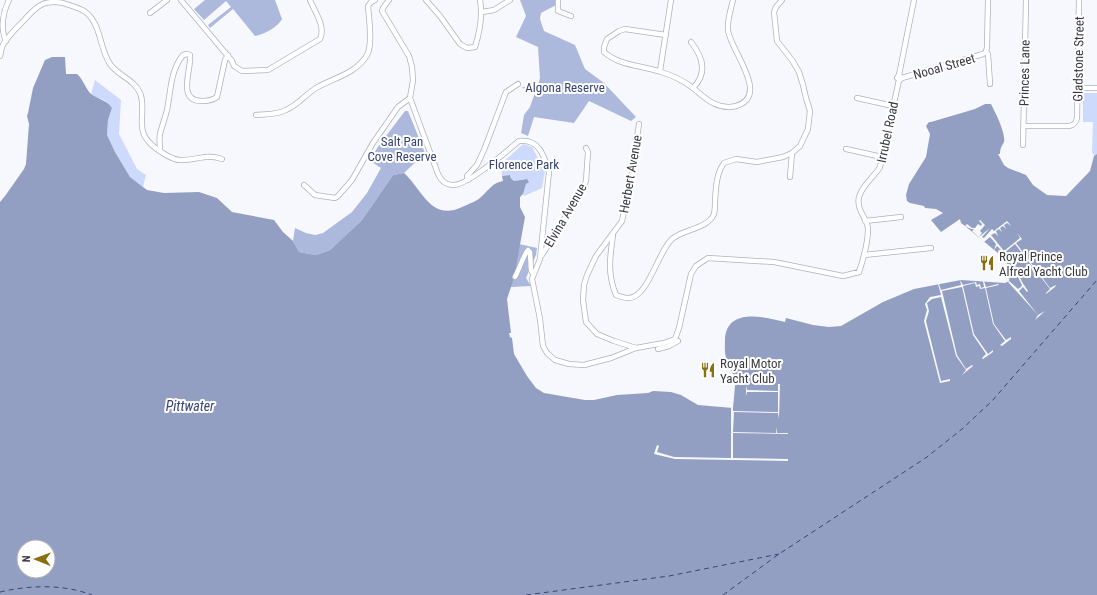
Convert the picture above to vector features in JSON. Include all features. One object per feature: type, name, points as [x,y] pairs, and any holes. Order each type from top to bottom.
[{"type":"street","points":[[6,41],[2,33],[5,8],[9,0]]},
{"type":"street","points":[[0,56],[2,47],[6,41],[34,9],[43,3],[51,0],[82,10],[89,14],[97,31],[105,56],[110,64],[116,71],[132,82],[140,93],[142,129],[149,142],[174,159],[180,160],[212,156],[222,159]]},
{"type":"street","points":[[150,13],[167,0]]},
{"type":"street","points":[[181,0],[228,55],[234,66],[242,71],[268,70],[320,39],[323,34],[321,25],[310,0]]},
{"type":"street","points":[[256,115],[285,111],[296,105],[315,89],[343,76],[362,62],[368,54],[370,46],[368,6],[375,0]]},
{"type":"street","points":[[426,0],[460,44],[467,48],[475,47],[482,12],[480,0]]},
{"type":"street","points":[[482,12],[494,10],[510,0]]},
{"type":"street","points":[[558,0],[558,11],[572,16]]},
{"type":"street","points":[[660,71],[671,0]]},
{"type":"street","points":[[666,35],[626,29],[619,31],[607,39],[604,52],[610,57],[626,64],[660,71],[693,88],[717,106],[728,107],[741,104],[747,99],[751,86],[728,30],[733,0]]},
{"type":"street","points":[[613,234],[609,262],[611,282],[616,295],[627,298],[636,296],[645,286],[658,260],[672,239],[705,224],[714,214],[716,183],[719,172],[724,163],[736,159],[757,162],[783,157],[792,153],[800,146],[808,129],[810,111],[799,72],[792,60],[777,41],[774,12],[782,0]]},
{"type":"street","name":"Irrubel Road","points":[[636,348],[664,343],[675,339],[679,328],[691,274],[696,266],[708,258],[774,262],[843,276],[859,272],[864,255],[868,228],[858,204],[859,197],[862,190],[880,167],[900,78],[914,0]]},
{"type":"street","points":[[988,0],[986,52],[988,54],[990,84]]},
{"type":"street","name":"Princes Lane","points":[[1023,145],[1026,0]]},
{"type":"street","name":"Gladstone Street","points":[[1024,126],[1069,126],[1073,125],[1077,118],[1079,0]]},
{"type":"street","points":[[386,1],[383,8],[384,16],[402,42],[409,56],[413,80],[410,98],[442,182],[453,185],[468,180],[519,141],[526,140],[539,148],[547,163],[549,172],[540,259],[532,279],[540,319],[543,346],[547,352],[555,360],[569,364],[584,365],[611,358],[636,348]]},
{"type":"street","points":[[691,42],[700,56],[703,66],[698,84],[693,88]]},
{"type":"street","name":"Nooal Street","points":[[900,78],[986,52]]},
{"type":"street","points":[[160,150],[160,135],[173,74],[180,58],[183,55],[190,55],[187,83],[188,92],[191,98],[196,101],[205,101],[217,97],[224,60],[228,55]]},
{"type":"street","points":[[468,180],[467,176],[477,166],[506,92],[518,84]]},
{"type":"street","points":[[1078,88],[1097,88]]},
{"type":"street","points":[[304,185],[315,195],[335,198],[338,196],[352,180],[373,143],[398,107],[410,98]]},
{"type":"street","points":[[857,98],[893,106]]},
{"type":"street","name":"Herbert Avenue","points":[[636,348],[597,334],[586,322],[583,300],[584,285],[587,274],[603,245],[622,221],[631,178],[639,124]]},
{"type":"street","name":"Elvina Avenue","points":[[540,259],[586,181],[588,152],[586,148]]},
{"type":"street","points":[[846,149],[882,157]]},
{"type":"street","points":[[790,176],[792,153]]},
{"type":"street","points":[[865,221],[901,217]]},
{"type":"street","points":[[864,255],[931,248]]},
{"type":"street","points":[[515,277],[521,266],[526,251],[528,250],[530,252],[531,270],[533,274]]},
{"type":"street","points":[[658,349],[664,348],[678,341]]},
{"type":"green space","points":[[205,0],[275,0],[282,19],[270,30],[255,36],[233,9],[210,28],[208,25],[231,7],[226,1],[204,20],[194,9]]},
{"type":"green space","name":"Algona Reserve","points":[[520,0],[559,0],[556,5],[541,13],[540,19],[544,31],[575,45],[585,69],[604,83],[636,117],[631,121],[589,101],[574,123],[534,117],[528,136],[521,133],[524,115],[530,107],[536,90],[521,88],[537,88],[540,78],[538,47],[516,37],[526,16]]},
{"type":"green space","points":[[95,80],[121,100],[119,134],[137,169],[146,175],[143,187],[130,177],[107,135],[108,120],[112,108],[104,100],[91,95]]},
{"type":"green space","points":[[1083,93],[1097,93],[1097,154],[1094,156],[1092,152],[1093,122],[1083,122]]},
{"type":"green space","name":"Salt Pan Cove Reserve","points":[[405,111],[408,111],[425,153],[404,173],[393,175],[362,220],[330,250],[316,255],[299,252],[293,241],[295,228],[315,235],[323,233],[352,212],[367,193],[381,168],[369,160]]},
{"type":"green space","name":"Florence Park","points":[[523,144],[532,147],[545,171],[542,188],[524,196],[523,194],[526,184],[525,179],[514,181],[510,175],[502,176],[501,164]]},
{"type":"green space","points":[[519,244],[537,248],[536,255],[526,278],[531,286],[511,287]]},
{"type":"water","name":"Pittwater","points":[[52,57],[65,57],[66,74],[77,74],[90,93],[110,105],[112,108],[108,120],[107,135],[130,177],[147,190],[164,193],[199,192],[217,198],[232,212],[274,220],[283,232],[293,241],[299,252],[316,255],[330,250],[362,220],[393,175],[404,173],[428,202],[442,210],[451,211],[477,200],[493,185],[503,181],[502,176],[510,175],[514,181],[527,179],[529,182],[526,184],[523,194],[520,197],[520,207],[525,217],[514,278],[507,299],[511,333],[509,333],[510,337],[512,338],[514,354],[536,388],[544,393],[585,400],[594,400],[617,395],[648,393],[653,391],[671,392],[681,395],[698,405],[733,408],[736,375],[733,374],[728,364],[725,350],[725,339],[727,329],[732,322],[740,318],[758,317],[785,322],[786,318],[813,325],[829,327],[841,326],[883,302],[914,289],[961,280],[1005,283],[1009,281],[1010,269],[1004,258],[961,223],[960,219],[941,232],[931,220],[943,213],[936,209],[925,208],[924,206],[907,201],[906,195],[909,184],[926,157],[930,134],[926,126],[929,122],[975,109],[985,104],[991,104],[1003,133],[1004,142],[1000,154],[998,154],[1004,165],[1026,175],[1033,185],[1047,195],[1066,196],[1090,171],[1094,156],[1097,154],[1097,595],[0,595],[0,202],[26,164],[29,124],[27,116],[33,88],[45,60]]},
{"type":"pier","points":[[980,220],[985,225],[980,231],[982,233],[979,237],[990,228],[982,237],[984,238],[992,229],[994,231],[1007,221],[1011,226],[1007,223],[1004,225],[1006,229],[1003,226],[1000,228],[1002,232],[999,229],[996,231],[998,236],[995,233],[991,235],[1004,251],[1020,238],[1017,233],[1022,239],[1016,243],[1050,288],[1056,285],[1055,287],[1046,294],[1050,289],[1015,244],[1004,253],[997,246],[994,250],[996,244],[990,237],[984,242],[972,231],[974,229],[965,226],[967,224],[972,228],[975,228],[978,224],[981,226],[982,224],[979,221]]},
{"type":"pier","points":[[1015,271],[1017,271],[1028,291],[1027,292],[1023,287],[1019,291],[1038,315],[1008,282],[1009,281],[1018,289],[1021,287],[1022,285]]},
{"type":"pier","points":[[960,280],[963,285],[976,282],[977,285],[980,284],[981,288],[984,287],[983,281],[986,287],[999,285],[986,288],[994,324],[1006,340],[1011,337],[1011,339],[1002,346],[1000,345],[1005,341],[993,324],[985,288],[980,289],[979,286],[976,287],[975,283],[963,286],[974,334],[988,354],[993,350],[993,352],[983,359],[982,358],[986,354],[973,335],[962,287],[942,291],[957,355],[966,369],[972,365],[973,366],[962,375],[966,370],[956,356],[941,297],[932,299],[927,303],[929,311],[926,321],[941,381],[950,379],[950,381],[940,383],[924,321],[927,310],[925,304],[930,297],[941,295],[938,284],[941,290],[961,285]]},
{"type":"pier","points":[[1045,311],[1035,320],[1038,315]]},
{"type":"pier","points":[[778,384],[780,384],[779,419],[778,413],[734,412],[733,432],[776,433],[777,427],[777,433],[788,434],[733,433],[733,458],[788,459],[788,461],[675,459],[654,454],[657,445],[659,446],[657,452],[674,457],[731,458],[731,408],[733,408],[733,411],[778,412],[778,392],[747,392],[746,396],[746,385],[747,390],[778,391]]},
{"type":"ferry route","points":[[723,595],[779,554],[927,457],[962,429],[992,401],[1097,280]]},
{"type":"ferry route","points":[[526,595],[669,576],[779,554]]},
{"type":"ferry route","points":[[0,592],[23,588],[58,587],[81,591],[92,595]]},
{"type":"place","name":"Royal Prince Alfred Yacht Club","points":[[987,263]]},
{"type":"place","name":"Royal Motor Yacht Club","points":[[708,370]]}]
